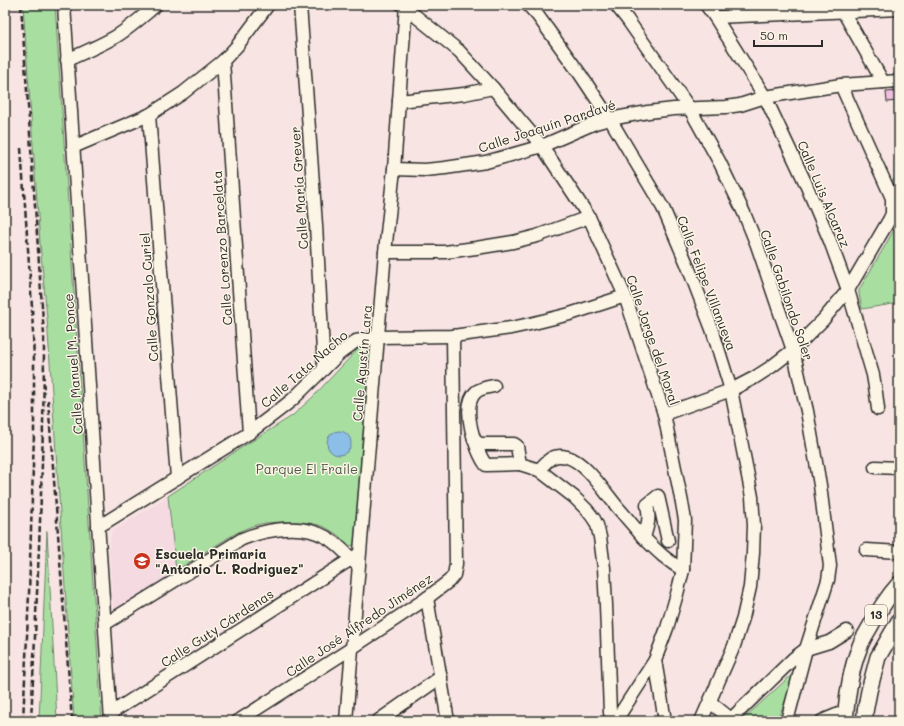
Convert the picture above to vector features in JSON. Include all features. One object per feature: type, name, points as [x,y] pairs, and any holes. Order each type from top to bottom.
[{"type":"main road","name":"13","points":[[846,716],[849,689],[855,661],[862,640],[885,601],[899,584]]},
{"type":"main road","name":"13","points":[[865,717],[878,657],[899,621]]},
{"type":"street","name":"Calle Manuel M. Ponce","points":[[64,5],[111,717]]},
{"type":"street","points":[[67,60],[116,37],[156,5]]},
{"type":"street","points":[[73,147],[149,115],[182,93],[223,61],[242,40],[268,5]]},
{"type":"street","name":"Calle María Grever","points":[[300,5],[316,225],[324,369]]},
{"type":"street","name":"Calle Felipe Villanueva","points":[[528,5],[538,16],[580,74],[610,119],[663,208],[687,264],[712,329],[731,390],[752,497],[754,525],[750,587],[743,618],[734,646],[701,721]]},
{"type":"street","name":"Calle Gabilondo Soler","points":[[616,5],[628,19],[690,109],[720,163],[744,213],[757,245],[794,350],[807,411],[820,485],[830,566],[828,580],[806,649],[787,721]]},
{"type":"street","name":"Calle Luis Alcaraz","points":[[706,5],[765,97],[805,182],[830,241],[848,290],[873,375],[878,409]]},
{"type":"street","name":"Calle Jorge del Moral","points":[[405,6],[459,51],[493,88],[542,146],[590,217],[625,296],[664,414],[685,520],[683,570],[667,628],[655,660],[620,714],[616,716],[610,713],[604,568],[597,525],[594,518],[580,502],[539,470]]},
{"type":"street","name":"Calle Agustín Lara","points":[[346,721],[352,648],[356,560],[394,169],[405,6]]},
{"type":"street","points":[[715,17],[841,8],[899,9]]},
{"type":"street","points":[[841,8],[883,82]]},
{"type":"street","name":"Calle Lorenzo Barcelata","points":[[223,61],[249,433]]},
{"type":"street","name":"Calle Joaquín Pardavé","points":[[394,169],[425,170],[486,162],[542,146],[595,123],[648,112],[674,109],[726,107],[740,105],[765,97],[841,85],[899,81]]},
{"type":"street","points":[[664,414],[731,390],[754,378],[794,350],[823,320],[848,290],[889,220],[893,207],[892,198],[841,85]]},
{"type":"street","points":[[399,101],[464,94],[493,88]]},
{"type":"street","name":"Calle Gonzalo Curiel","points":[[149,115],[177,478]]},
{"type":"street","points":[[385,252],[445,252],[513,242],[537,236],[590,217]]},
{"type":"street","name":"Calle Tata Nacho","points":[[98,527],[249,433],[287,404],[339,354],[356,341],[378,337],[453,336],[511,328],[570,314],[625,296]]},
{"type":"street","name":"Calle José Alfredo Jiménez","points":[[238,721],[427,598],[447,583],[454,575],[453,336]]},
{"type":"street","points":[[494,386],[487,387],[476,392],[471,402],[470,409],[470,425],[474,440],[486,465],[520,464],[539,470],[553,457],[561,456],[576,460],[588,471],[644,537],[663,556],[683,570]]},
{"type":"street","points":[[474,440],[480,444],[514,444],[517,446],[520,464]]},
{"type":"street","points":[[875,468],[899,468]]},
{"type":"street","points":[[644,537],[649,519],[647,505],[658,496],[668,541]]},
{"type":"street","points":[[105,624],[242,539],[262,532],[291,529],[316,533],[334,542],[356,560]]},
{"type":"street","points":[[866,550],[899,552]]},
{"type":"street","name":"Calle Guty Cárdenas","points":[[111,717],[356,560]]},
{"type":"street","points":[[427,598],[448,721]]},
{"type":"street","points":[[710,702],[730,720],[794,658],[806,649],[829,642],[846,632]]},
{"type":"street","points":[[655,660],[665,721]]},
{"type":"street","points":[[378,721],[441,677]]},
{"type":"street","points":[[822,721],[846,716]]},
{"type":"shaded area","name":"Escuela Primaria \"Antonio L. Rodriguez\"","points":[[168,496],[176,571],[116,609],[113,608],[109,550],[111,532]]},
{"type":"green space","points":[[23,5],[55,5],[102,721],[74,721],[47,318],[40,243]]},
{"type":"green space","points":[[899,105],[899,199],[892,180],[897,179]]},
{"type":"green space","points":[[899,220],[899,303],[862,309],[859,290]]},
{"type":"green space","name":"Parque El Fraile","points":[[368,347],[370,350],[354,545],[350,546],[336,534],[323,526],[316,524],[290,522],[264,523],[250,527],[235,534],[176,571],[168,496],[292,416],[314,396],[359,348]]},
{"type":"green space","points":[[47,531],[57,721],[39,721]]},
{"type":"green space","points":[[798,669],[777,721],[741,721]]},
{"type":"water","points":[[339,431],[348,434],[351,443],[348,452],[339,455],[330,452],[327,443],[330,434]]},
{"type":"building","points":[[899,91],[898,101],[887,102],[886,92]]},
{"type":"railway","points":[[21,5],[44,335],[38,576],[31,721]]},
{"type":"railway","points":[[21,148],[32,307],[34,361],[34,434],[23,721]]},
{"type":"railway","points":[[48,400],[72,721]]},
{"type":"place","name":"Escuela Primaria \"Antonio L. Rodriguez\"","points":[[142,561]]}]
